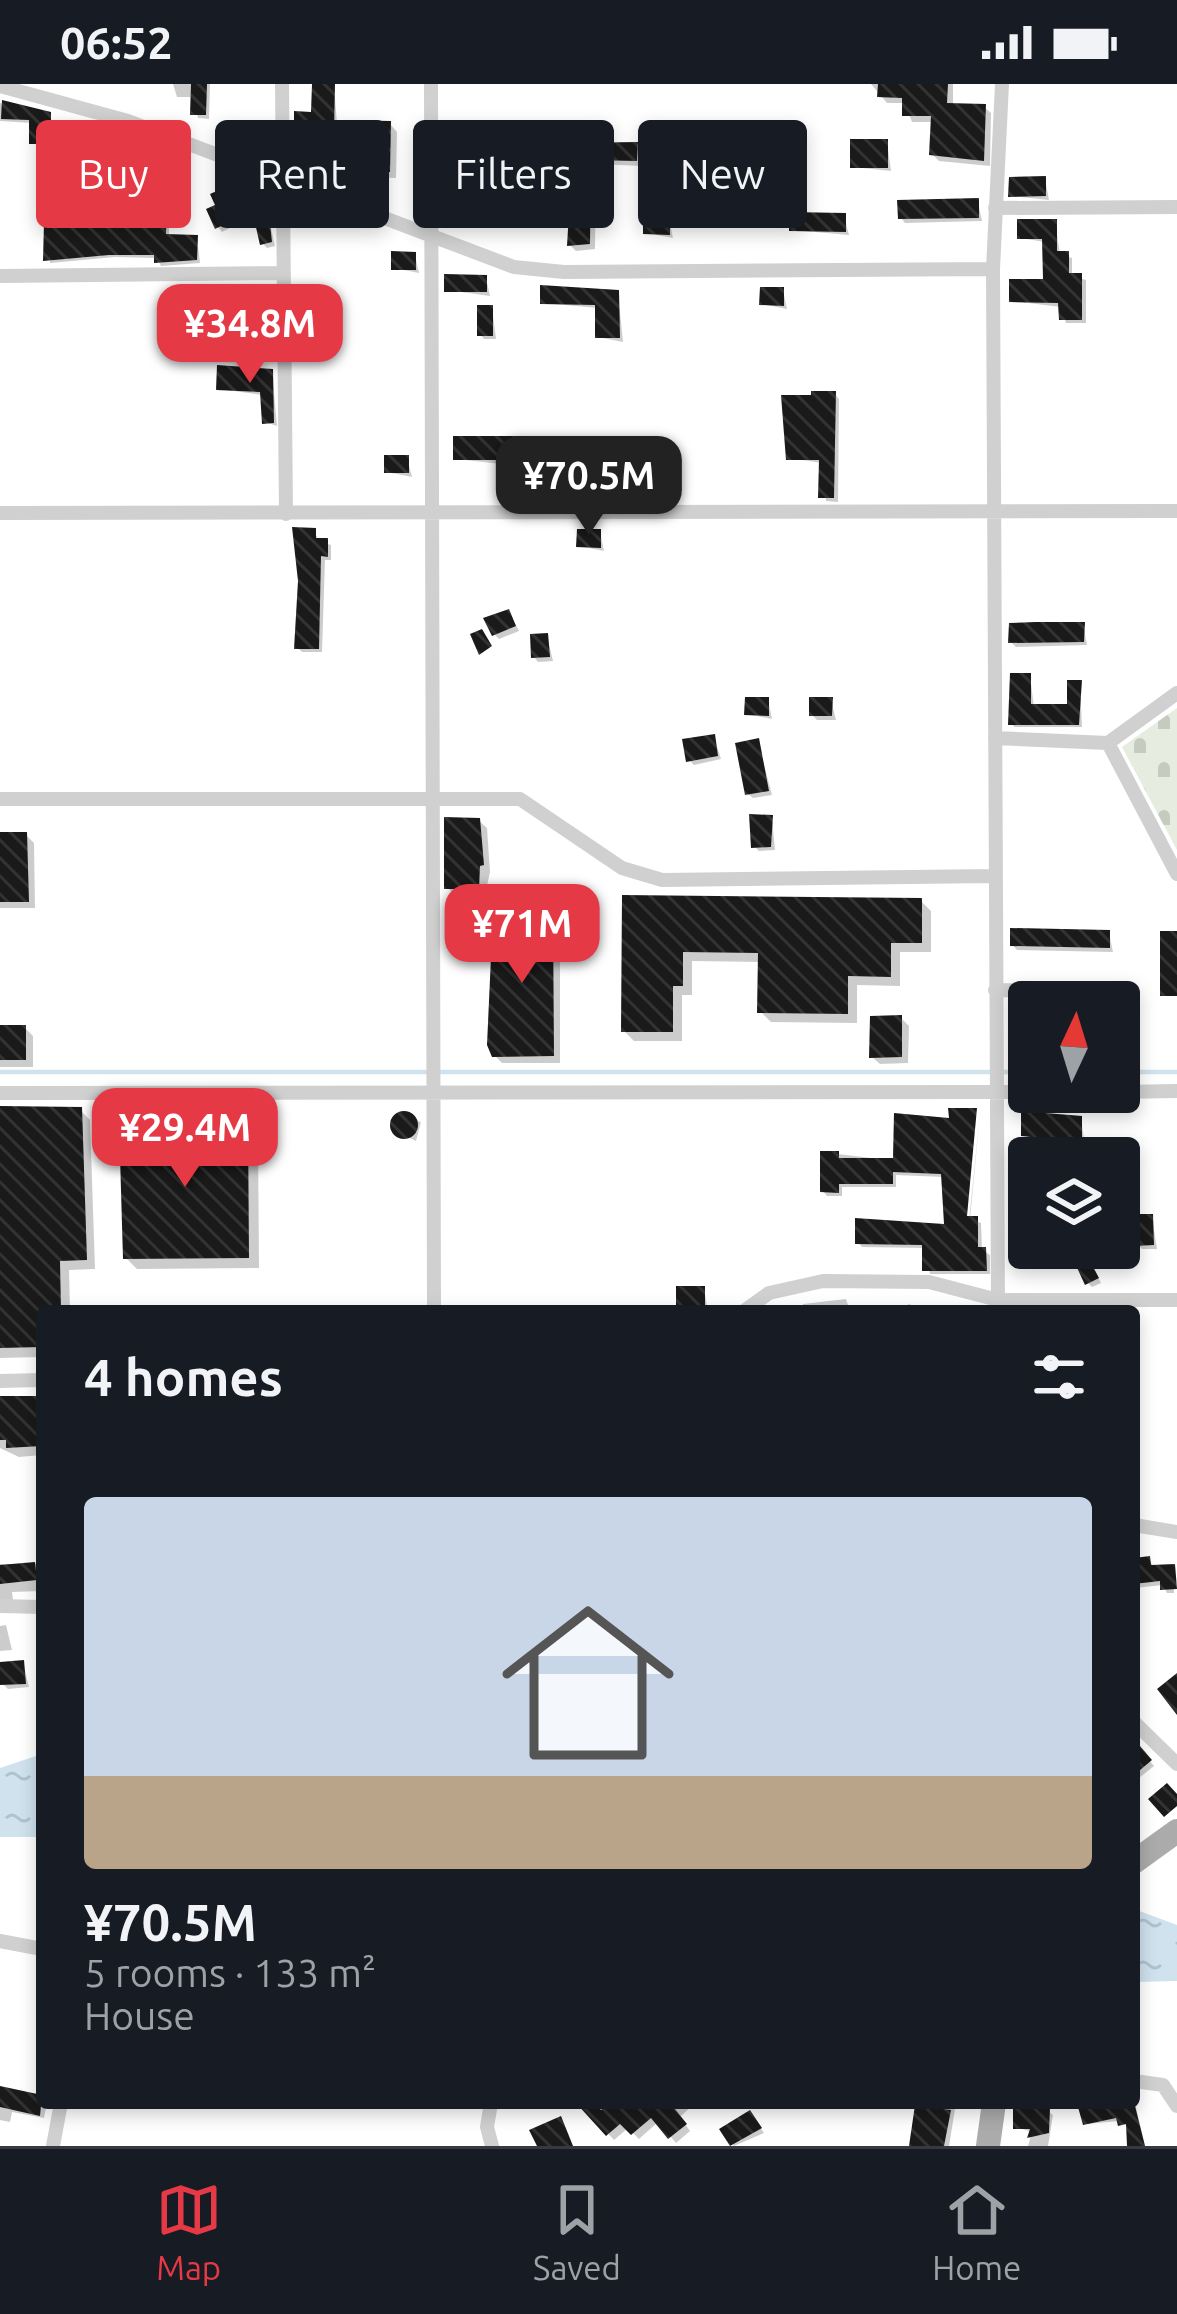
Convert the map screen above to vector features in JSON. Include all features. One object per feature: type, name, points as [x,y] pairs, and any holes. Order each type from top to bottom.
[{"type":"main road","points":[[1140,1858],[1177,1831]]},
{"type":"main road","points":[[988,2146],[993,2109]]},
{"type":"street","points":[[282,84],[282,120]]},
{"type":"street","points":[[431,84],[434,1305]]},
{"type":"street","points":[[998,1305],[992,269],[1002,84]]},
{"type":"street","points":[[0,86],[128,121],[215,153]]},
{"type":"street","points":[[995,208],[1177,207]]},
{"type":"street","points":[[389,220],[514,267],[564,272],[992,269]]},
{"type":"street","points":[[283,228],[286,514]]},
{"type":"street","points":[[0,276],[284,273]]},
{"type":"street","points":[[0,513],[1177,512]]},
{"type":"street","points":[[995,738],[1108,743],[1177,693]]},
{"type":"street","points":[[1108,743],[1177,874]]},
{"type":"street","points":[[0,799],[436,795],[520,799],[622,868],[662,880],[994,876]]},
{"type":"street","points":[[995,990],[1008,990]]},
{"type":"street","points":[[0,1094],[434,1088],[1008,1093]]},
{"type":"street","points":[[1140,1092],[1177,1091]]},
{"type":"street","points":[[752,1305],[769,1293],[823,1281],[929,1282],[998,1305],[1177,1300]]},
{"type":"street","points":[[0,1381],[36,1380]]},
{"type":"street","points":[[1140,1526],[1177,1532]]},
{"type":"street","points":[[0,1606],[36,1606]]},
{"type":"street","points":[[1140,1728],[1177,1764]]},
{"type":"street","points":[[0,1941],[36,1948]]},
{"type":"street","points":[[1140,2082],[1163,2085],[1177,2106]]},
{"type":"street","points":[[53,2146],[60,2109]]},
{"type":"street","points":[[490,2109],[487,2127],[492,2146]]},
{"type":"green space","points":[[1177,708],[1177,850],[1122,747]]},
{"type":"water","points":[[36,1756],[36,1837],[0,1837],[0,1768]]},
{"type":"water","points":[[1140,1911],[1177,1925],[1177,1981],[1140,1982]]},
{"type":"building","points":[[191,84],[207,84],[206,115],[190,115]]},
{"type":"building","points":[[312,84],[335,84],[334,120],[294,120],[294,111],[311,112]]},
{"type":"building","points":[[878,84],[948,84],[947,103],[986,104],[984,161],[929,155],[931,116],[902,116],[902,98],[877,97]]},
{"type":"building","points":[[2,100],[51,112],[51,120],[36,120],[36,144],[29,144],[29,120],[1,119]]},
{"type":"building","points":[[850,139],[888,139],[888,168],[850,168]]},
{"type":"building","points":[[614,142],[638,142],[637,161],[614,160]]},
{"type":"building","points":[[1046,176],[1046,196],[1008,197],[1009,177]]},
{"type":"building","points":[[979,198],[979,218],[898,219],[897,200]]},
{"type":"building","points":[[215,205],[217,228],[215,229],[206,209]]},
{"type":"building","points":[[807,212],[846,213],[846,232],[789,231],[807,228]]},
{"type":"building","points":[[1017,219],[1057,219],[1057,251],[1069,251],[1069,273],[1082,273],[1082,320],[1059,320],[1058,303],[1009,302],[1009,279],[1043,279],[1042,239],[1017,239]]},
{"type":"building","points":[[44,228],[166,228],[166,234],[198,235],[197,260],[154,263],[154,255],[109,255],[43,261]]},
{"type":"building","points":[[256,228],[270,228],[272,242],[260,245]]},
{"type":"building","points":[[568,228],[590,228],[590,244],[567,246]]},
{"type":"building","points":[[643,228],[670,228],[670,235],[643,234]]},
{"type":"building","points":[[391,251],[416,252],[416,270],[391,270]]},
{"type":"building","points":[[444,274],[487,275],[487,292],[444,292]]},
{"type":"building","points":[[540,285],[619,290],[620,338],[595,338],[595,305],[540,304]]},
{"type":"building","points":[[760,287],[784,287],[784,306],[759,305]]},
{"type":"building","points":[[477,305],[493,305],[493,336],[477,336]]},
{"type":"building","points":[[217,365],[273,369],[274,423],[262,424],[260,392],[216,390]]},
{"type":"building","points":[[811,391],[836,391],[834,498],[818,498],[819,460],[786,460],[781,395],[811,395]]},
{"type":"building","points":[[453,436],[520,436],[523,490],[497,490],[498,460],[453,460]]},
{"type":"building","points":[[384,455],[409,455],[409,473],[384,473]]},
{"type":"building","points":[[292,527],[316,528],[316,538],[328,538],[328,557],[321,556],[319,649],[294,649],[298,581]]},
{"type":"building","points":[[577,529],[601,529],[601,548],[576,547]]},
{"type":"building","points":[[509,609],[516,626],[492,636],[483,618]]},
{"type":"building","points":[[1085,622],[1084,642],[1008,643],[1009,623]]},
{"type":"building","points":[[482,629],[492,646],[479,655],[470,634]]},
{"type":"building","points":[[548,633],[550,657],[531,658],[530,634]]},
{"type":"building","points":[[1010,673],[1031,673],[1031,704],[1067,704],[1067,680],[1082,680],[1079,725],[1008,725]]},
{"type":"building","points":[[745,697],[769,697],[769,716],[744,715]]},
{"type":"building","points":[[809,697],[833,697],[832,716],[809,716]]},
{"type":"building","points":[[715,734],[718,756],[686,762],[682,739]]},
{"type":"building","points":[[759,738],[769,791],[745,795],[735,743]]},
{"type":"building","points":[[749,814],[773,815],[771,847],[751,848]]},
{"type":"building","points":[[444,817],[480,818],[484,865],[480,866],[479,889],[444,889]]},
{"type":"building","points":[[0,832],[27,832],[29,902],[0,902]]},
{"type":"building","points":[[622,895],[922,898],[922,943],[891,943],[891,977],[848,976],[848,1014],[757,1013],[758,953],[683,952],[683,986],[673,986],[673,1032],[621,1032]]},
{"type":"building","points":[[493,913],[553,914],[554,1056],[492,1057],[487,1045]]},
{"type":"building","points":[[1010,928],[1110,930],[1110,948],[1010,946]]},
{"type":"building","points":[[1160,931],[1177,931],[1177,996],[1160,996]]},
{"type":"building","points":[[902,1015],[902,1057],[869,1058],[870,1016]]},
{"type":"building","points":[[0,1025],[26,1025],[26,1060],[0,1060]]},
{"type":"building","points":[[0,1106],[82,1107],[87,1260],[60,1261],[61,1305],[36,1305],[36,1347],[0,1348]]},
{"type":"building","points":[[948,1108],[977,1108],[967,1216],[978,1216],[978,1247],[986,1247],[987,1271],[922,1271],[922,1245],[855,1244],[855,1218],[944,1224],[941,1174],[893,1172],[893,1184],[839,1184],[839,1193],[820,1192],[820,1151],[839,1151],[839,1158],[893,1158],[894,1113],[949,1118]]},
{"type":"building","points":[[404,1111],[414,1115],[418,1125],[414,1135],[404,1139],[394,1135],[390,1125],[394,1115]]},
{"type":"building","points":[[1021,1113],[1082,1116],[1082,1137],[1021,1136]]},
{"type":"building","points":[[119,1122],[248,1122],[249,1258],[123,1259]]},
{"type":"building","points":[[1140,1214],[1153,1214],[1154,1245],[1140,1246]]},
{"type":"building","points":[[1078,1269],[1094,1269],[1099,1278],[1085,1285]]},
{"type":"building","points":[[676,1286],[705,1286],[705,1305],[676,1305]]},
{"type":"building","points":[[0,1396],[36,1396],[36,1446],[6,1448],[6,1440],[0,1440]]},
{"type":"building","points":[[1150,1556],[1151,1565],[1175,1564],[1177,1589],[1160,1590],[1160,1581],[1140,1583],[1140,1557]]},
{"type":"building","points":[[35,1562],[36,1580],[0,1584],[0,1565]]},
{"type":"building","points":[[24,1660],[26,1684],[0,1685],[0,1662]]},
{"type":"building","points":[[1177,1673],[1177,1715],[1157,1689]]},
{"type":"building","points":[[1140,1746],[1152,1760],[1140,1770]]},
{"type":"building","points":[[1167,1783],[1177,1794],[1177,1806],[1164,1817],[1148,1799]]},
{"type":"building","points":[[0,2086],[36,2094],[40,2116],[0,2107]]},
{"type":"building","points":[[581,2109],[675,2109],[687,2124],[668,2139],[651,2118],[631,2135],[620,2124],[606,2136]]},
{"type":"building","points":[[914,2109],[951,2110],[944,2146],[909,2146]]},
{"type":"building","points":[[1013,2109],[1050,2109],[1049,2133],[1027,2138],[1030,2129],[1013,2129]]},
{"type":"building","points":[[1079,2109],[1136,2109],[1145,2146],[1127,2146],[1126,2124],[1118,2126],[1116,2118],[1083,2125]]},
{"type":"building","points":[[750,2110],[762,2128],[730,2146],[719,2129]]},
{"type":"building","points":[[561,2116],[573,2146],[537,2146],[529,2130]]},
{"type":"waterway","points":[[0,1072],[1008,1072]]},
{"type":"waterway","points":[[1140,1072],[1177,1072]]}]
